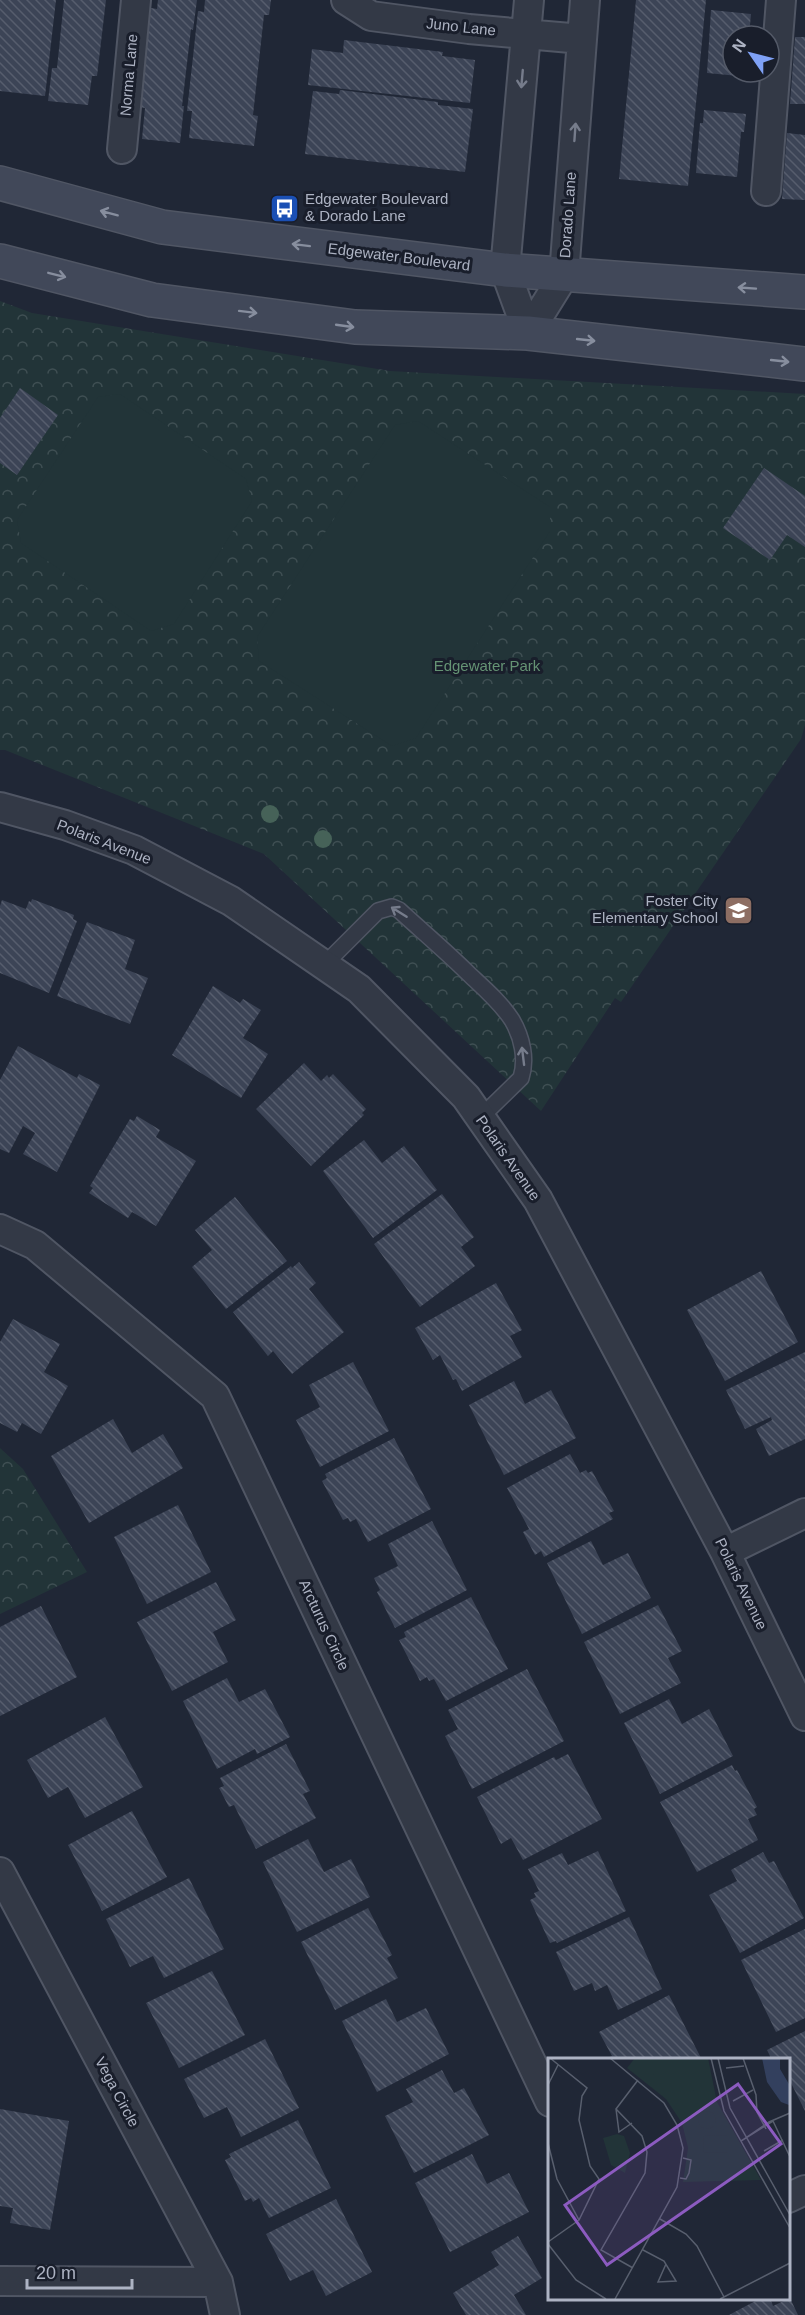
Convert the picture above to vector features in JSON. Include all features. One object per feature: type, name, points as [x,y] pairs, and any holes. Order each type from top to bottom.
[{"type":"main road","name":"Edgewater Boulevard","points":[[0,183],[162,227],[505,270],[805,292]]},
{"type":"main road","points":[[0,261],[152,300],[355,327],[528,333],[805,364]]},
{"type":"street","name":"Norma Lane","points":[[122,149],[136,0]]},
{"type":"street","name":"Juno Lane","points":[[346,0],[371,16],[582,39]]},
{"type":"street","points":[[528,333],[505,270],[529,0]]},
{"type":"street","name":"Dorado Lane","points":[[528,333],[564,275],[585,0]]},
{"type":"street","points":[[766,190],[781,0]]},
{"type":"street","name":"Polaris Avenue","points":[[0,807],[65,825],[134,850],[231,901],[359,989],[466,1097],[538,1200],[725,1552],[805,1716]]},
{"type":"street","name":"Arcturus Circle","points":[[0,1229],[35,1245],[215,1396],[548,2098]]},
{"type":"street","points":[[725,1552],[805,1514]]},
{"type":"street","name":"Vega Circle","points":[[0,1872],[218,2282],[225,2315]]},
{"type":"street","points":[[790,2198],[805,2190]]},
{"type":"street","points":[[0,2282],[218,2282]]},
{"type":"lane","points":[[324,965],[378,911],[392,907],[399,910],[496,999],[512,1020],[519,1037],[524,1069],[521,1077],[480,1118]]},
{"type":"green space","name":"Edgewater Park","points":[[0,301],[32,313],[390,371],[805,394],[805,725],[801,739],[621,1002],[615,998],[541,1111],[264,854],[5,750],[0,750]]},
{"type":"green space","points":[[120,394],[246,479],[252,501],[174,624],[151,631],[21,543],[17,520],[98,397]]},
{"type":"green space","points":[[418,421],[550,507],[550,531],[416,738],[392,746],[259,661],[257,637],[395,425]]},
{"type":"green space","points":[[0,1448],[23,1469],[87,1572],[0,1614]]},
{"type":"building","points":[[0,0],[56,0],[45,96],[0,91]]},
{"type":"building","points":[[64,0],[106,0],[97,76],[92,76],[88,105],[48,101],[52,68],[57,68]]},
{"type":"building","points":[[158,0],[197,0],[193,30],[191,29],[180,143],[142,139],[145,108],[139,107],[151,8],[157,9]]},
{"type":"building","points":[[205,0],[271,0],[269,15],[264,15],[253,115],[258,116],[254,146],[189,138],[192,111],[187,111],[198,11],[204,12]]},
{"type":"building","points":[[636,0],[706,0],[688,186],[619,179]]},
{"type":"building","points":[[711,10],[751,14],[750,24],[721,24],[721,74],[707,73]]},
{"type":"building","points":[[795,37],[805,37],[805,104],[790,104]]},
{"type":"building","points":[[344,40],[443,52],[442,56],[475,60],[470,103],[308,85],[312,49],[343,53]]},
{"type":"building","points":[[340,90],[438,102],[438,105],[473,109],[465,172],[305,154],[313,91],[339,94]]},
{"type":"building","points":[[704,110],[746,114],[744,132],[741,132],[737,177],[696,173],[700,123],[703,123]]},
{"type":"building","points":[[787,133],[805,135],[805,200],[782,199]]},
{"type":"building","points":[[20,388],[58,415],[17,475],[0,463],[0,418]]},
{"type":"building","points":[[764,468],[805,496],[805,547],[787,535],[770,560],[723,528]]},
{"type":"building","points":[[32,899],[74,915],[73,919],[77,921],[49,993],[0,973],[0,906],[2,900],[26,909]]},
{"type":"building","points":[[87,922],[135,940],[125,969],[148,978],[130,1024],[57,996]]},
{"type":"building","points":[[213,986],[240,1003],[243,999],[261,1010],[243,1038],[268,1054],[241,1098],[172,1055]]},
{"type":"building","points":[[18,1046],[77,1078],[79,1074],[100,1085],[57,1172],[23,1154],[35,1133],[23,1126],[9,1153],[0,1149],[0,1080]]},
{"type":"building","points":[[304,1063],[321,1081],[327,1075],[329,1078],[333,1074],[366,1109],[362,1113],[364,1115],[311,1166],[256,1109]]},
{"type":"building","points":[[137,1116],[160,1130],[156,1137],[196,1161],[156,1226],[132,1212],[128,1218],[89,1193],[93,1188],[90,1186],[130,1119],[134,1121]]},
{"type":"building","points":[[364,1140],[382,1163],[404,1146],[437,1190],[373,1238],[323,1171]]},
{"type":"building","points":[[442,1194],[474,1237],[461,1247],[475,1266],[420,1307],[374,1244]]},
{"type":"building","points":[[235,1197],[287,1261],[226,1309],[192,1267],[212,1250],[195,1230]]},
{"type":"building","points":[[299,1262],[316,1283],[309,1289],[344,1332],[292,1374],[273,1351],[268,1356],[233,1312]]},
{"type":"building","points":[[761,1271],[798,1342],[725,1381],[687,1310]]},
{"type":"building","points":[[496,1283],[522,1330],[510,1336],[522,1357],[462,1391],[456,1379],[453,1380],[440,1355],[433,1360],[415,1328]]},
{"type":"building","points":[[13,1319],[60,1344],[44,1372],[68,1386],[41,1434],[22,1423],[17,1432],[0,1423],[0,1342]]},
{"type":"building","points":[[805,1352],[805,1439],[769,1456],[756,1429],[772,1420],[771,1417],[745,1429],[726,1390]]},
{"type":"building","points":[[353,1362],[389,1431],[320,1467],[296,1420],[320,1407],[309,1385]]},
{"type":"building","points":[[514,1381],[525,1404],[551,1390],[576,1438],[504,1475],[469,1405]]},
{"type":"building","points":[[113,1419],[132,1453],[163,1434],[183,1468],[89,1523],[51,1456]]},
{"type":"building","points":[[394,1438],[431,1509],[368,1542],[356,1519],[350,1522],[348,1518],[343,1520],[322,1481],[327,1478],[325,1474]]},
{"type":"building","points":[[570,1454],[580,1473],[586,1470],[588,1473],[592,1471],[614,1511],[609,1513],[613,1519],[544,1557],[541,1551],[535,1555],[523,1532],[529,1529],[507,1488]]},
{"type":"building","points":[[178,1505],[211,1572],[147,1604],[114,1537]]},
{"type":"building","points":[[432,1521],[467,1590],[395,1628],[377,1592],[380,1590],[374,1578],[398,1566],[388,1544]]},
{"type":"building","points":[[591,1541],[603,1565],[628,1553],[651,1598],[582,1634],[547,1563]]},
{"type":"building","points":[[216,1582],[236,1620],[213,1632],[228,1662],[172,1691],[137,1622]]},
{"type":"building","points":[[471,1597],[508,1669],[446,1701],[434,1679],[429,1681],[427,1677],[420,1681],[399,1640],[406,1637],[404,1632]]},
{"type":"building","points":[[658,1605],[682,1651],[668,1658],[681,1683],[620,1714],[584,1642]]},
{"type":"building","points":[[41,1606],[77,1677],[0,1716],[0,1627]]},
{"type":"building","points":[[527,1669],[564,1741],[472,1789],[445,1736],[458,1729],[448,1710]]},
{"type":"building","points":[[227,1678],[239,1702],[265,1689],[290,1737],[257,1754],[255,1749],[217,1769],[183,1701]]},
{"type":"building","points":[[669,1699],[682,1724],[709,1709],[733,1756],[660,1794],[624,1723]]},
{"type":"building","points":[[105,1717],[143,1787],[85,1818],[68,1787],[48,1798],[27,1760]]},
{"type":"building","points":[[286,1744],[310,1791],[303,1794],[316,1818],[256,1849],[234,1805],[229,1807],[219,1788],[224,1786],[220,1778]]},
{"type":"building","points":[[568,1754],[602,1819],[523,1860],[511,1838],[501,1844],[477,1797],[554,1757],[556,1760]]},
{"type":"building","points":[[732,1765],[757,1807],[754,1809],[757,1815],[748,1819],[758,1840],[697,1872],[660,1802]]},
{"type":"building","points":[[132,1811],[167,1877],[102,1911],[68,1845]]},
{"type":"building","points":[[308,1839],[324,1872],[351,1859],[370,1897],[297,1932],[263,1862]]},
{"type":"building","points":[[598,1851],[626,1911],[557,1943],[556,1941],[550,1943],[530,1900],[536,1897],[534,1893],[539,1891],[528,1869],[562,1853],[568,1865]]},
{"type":"building","points":[[763,1852],[769,1863],[774,1861],[804,1918],[740,1953],[709,1895],[737,1881],[731,1870]]},
{"type":"building","points":[[189,1878],[224,1949],[164,1978],[153,1956],[130,1967],[106,1919]]},
{"type":"building","points":[[368,1908],[392,1955],[387,1958],[398,1978],[335,2010],[301,1942]]},
{"type":"building","points":[[629,1917],[662,1989],[618,2010],[607,1985],[595,1991],[592,1983],[574,1991],[556,1952]]},
{"type":"building","points":[[805,1929],[805,2018],[776,2032],[741,1960]]},
{"type":"building","points":[[212,1971],[245,2035],[179,2068],[146,2003]]},
{"type":"building","points":[[669,1995],[701,2058],[607,2058],[612,2056],[599,2032]]},
{"type":"building","points":[[386,1999],[397,2022],[426,2008],[449,2054],[377,2092],[342,2021]]},
{"type":"building","points":[[805,2031],[805,2111],[790,2081],[790,2058],[771,2058],[767,2050]]},
{"type":"building","points":[[265,2039],[299,2108],[241,2137],[227,2107],[204,2118],[184,2079]]},
{"type":"building","points":[[442,2070],[454,2093],[464,2088],[489,2135],[414,2173],[385,2116],[413,2102],[406,2089]]},
{"type":"building","points":[[0,2109],[69,2121],[50,2230],[10,2223],[13,2208],[0,2206]]},
{"type":"building","points":[[298,2120],[331,2188],[269,2218],[259,2198],[253,2202],[251,2198],[245,2201],[225,2160],[231,2157],[229,2154]]},
{"type":"building","points":[[472,2154],[487,2184],[509,2173],[529,2212],[450,2252],[415,2183]]},
{"type":"building","points":[[336,2199],[372,2272],[326,2296],[313,2270],[290,2281],[266,2234]]},
{"type":"building","points":[[518,2236],[542,2278],[514,2295],[526,2315],[466,2315],[453,2293],[499,2265],[491,2252]]},
{"type":"building","points":[[790,2298],[798,2315],[729,2315],[757,2300],[771,2300],[773,2306],[790,2300]]},
{"type":"place","name":"Edgewater Boulevard & Dorado Lane","points":[[284,208]]},
{"type":"place","name":"Foster City Elementary School","points":[[739,910]]}]
